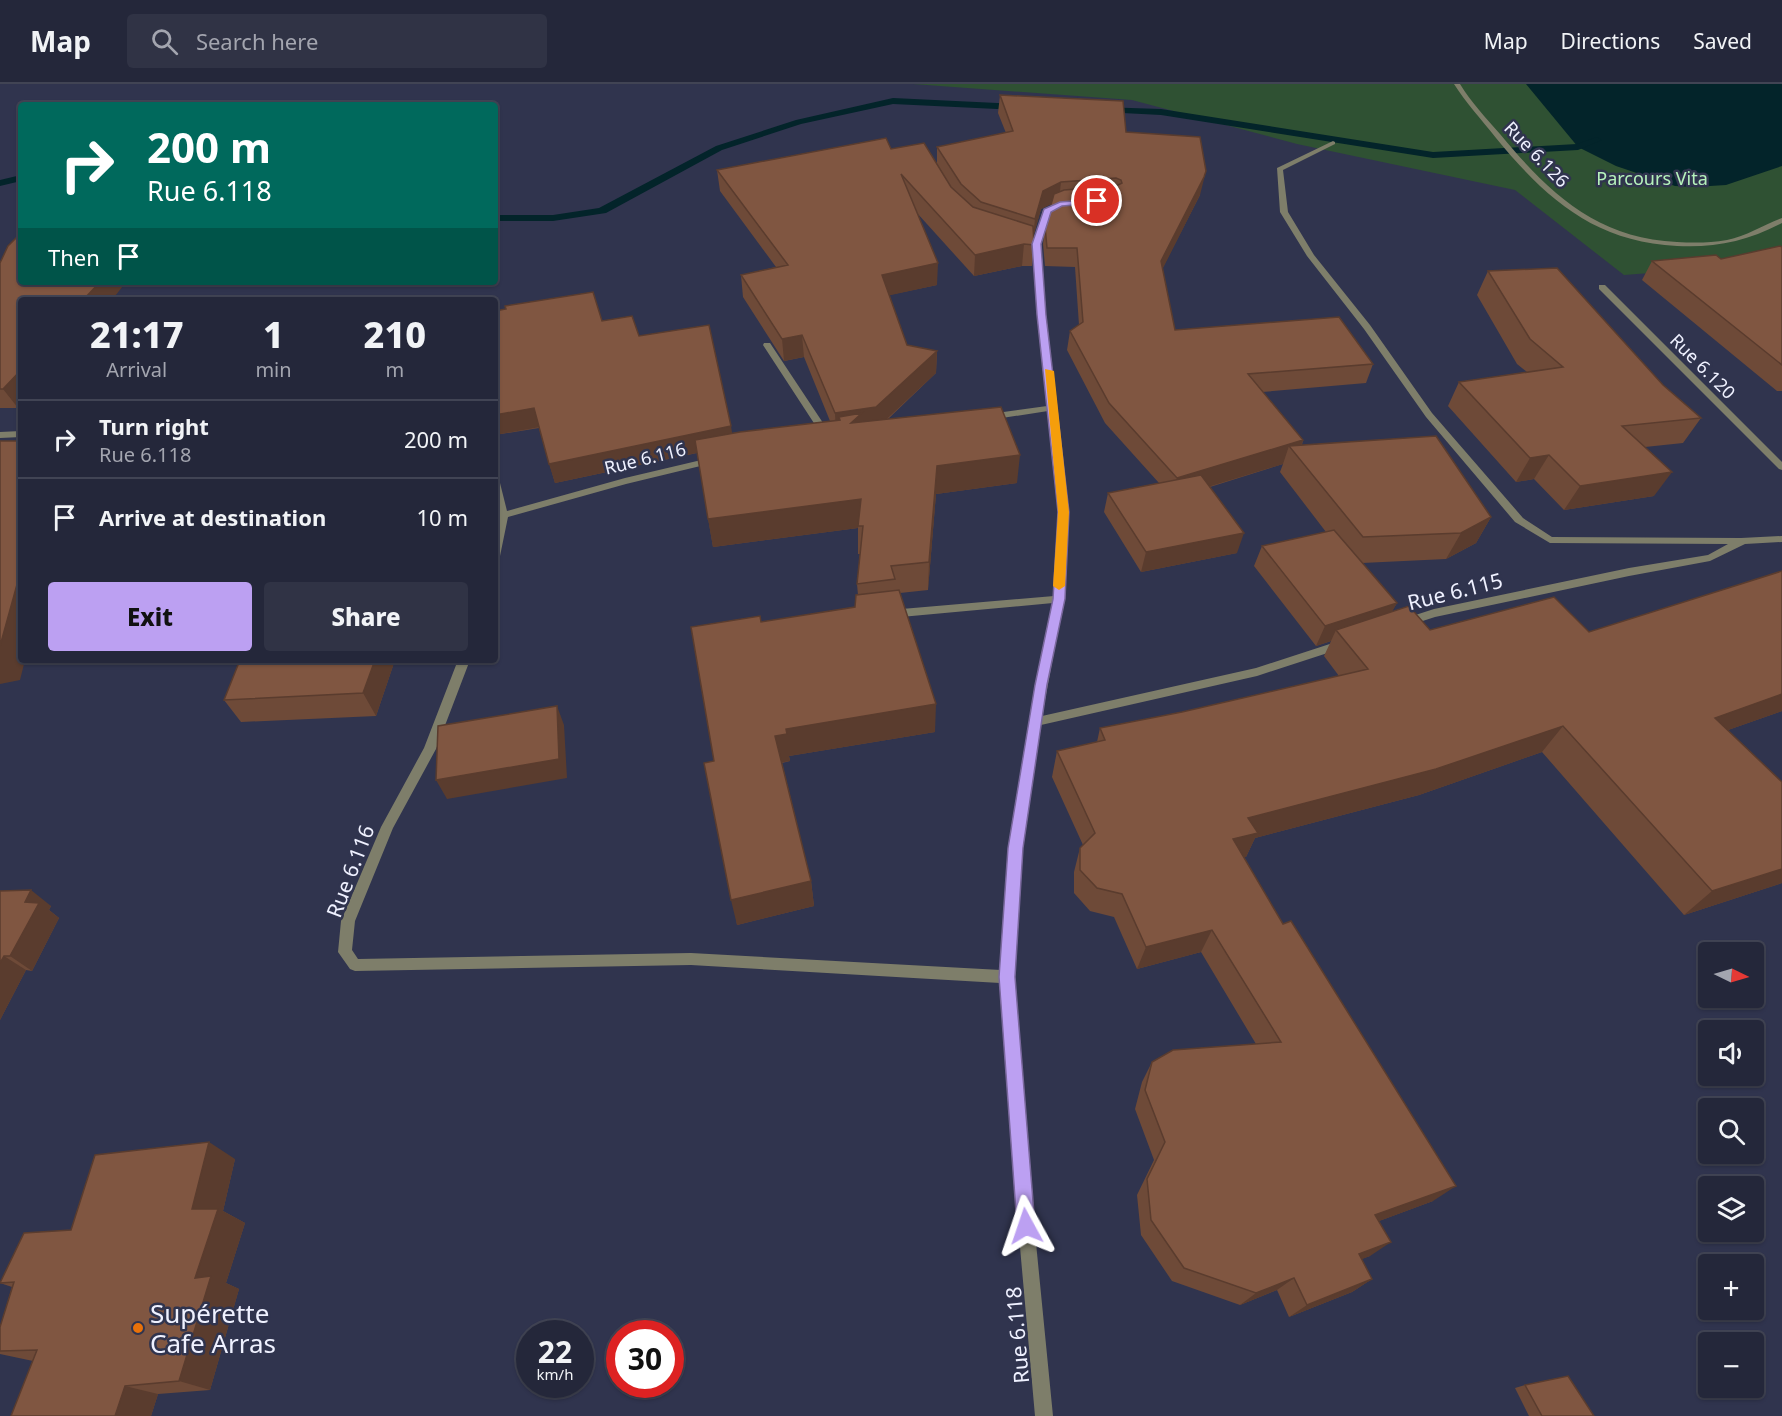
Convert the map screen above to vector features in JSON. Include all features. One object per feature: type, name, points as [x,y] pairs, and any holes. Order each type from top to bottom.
[{"type":"street","name":"Rue 6.126","points":[[1457,84],[1537,181],[1574,209],[1617,234],[1642,241],[1686,245],[1728,243],[1761,233],[1782,220]]},
{"type":"street","points":[[1333,143],[1279,169],[1284,212],[1311,256],[1367,327],[1429,415],[1519,520],[1550,540],[1743,542]]},
{"type":"street","name":"Rue 6.118","points":[[1044,1416],[1024,1202],[1007,977],[1016,848],[1059,599],[1064,512],[1032,243],[1047,210],[1060,204],[1081,203]]},
{"type":"street","name":"Rue 6.120","points":[[1602,287],[1782,467]]},
{"type":"street","points":[[767,345],[830,441],[819,443]]},
{"type":"street","points":[[983,418],[1053,408]]},
{"type":"street","points":[[0,435],[18,434]]},
{"type":"street","name":"Rue 6.116","points":[[503,515],[625,481],[727,458]]},
{"type":"street","points":[[498,495],[503,515],[498,541]]},
{"type":"street","name":"Rue 6.115","points":[[1390,628],[1434,613],[1629,572],[1710,558],[1743,542],[1782,538]]},
{"type":"street","points":[[884,615],[1059,599]]},
{"type":"street","points":[[1036,722],[1257,672],[1357,639]]},
{"type":"street","name":"Rue 6.116","points":[[463,663],[430,749],[387,827],[348,921],[345,952],[355,965],[691,959],[1007,977]]},
{"type":"green space","name":"Parcours Vita","points":[[913,84],[1782,84],[1782,261],[1624,275],[1515,190],[1297,144],[1132,100]]},
{"type":"shaded area","points":[[1526,84],[1782,84],[1782,166],[1726,185],[1675,186],[1616,166],[1578,147]]},
{"type":"building","points":[[1000,95],[1123,101],[1126,132],[1200,137],[1206,171],[1161,261],[1175,330],[1339,317],[1373,364],[1248,374],[1303,440],[1177,478],[1109,403],[1070,331],[1083,322],[1077,248],[1047,248],[1045,226],[1054,194],[1064,190],[1116,186],[1122,183],[1121,180],[1116,178],[1061,182],[1043,191],[1035,219],[981,202],[961,184],[937,147],[1013,131]]},
{"type":"building","points":[[886,138],[891,149],[924,143],[951,187],[973,207],[1033,226],[1034,245],[1024,244],[975,255],[901,174],[938,263],[882,275],[907,345],[937,351],[876,407],[835,413],[802,335],[782,339],[741,275],[788,265],[717,170]]},
{"type":"building","points":[[18,234],[18,285],[97,285],[86,297],[18,297],[18,373],[3,389],[0,389],[0,263],[8,246]]},
{"type":"building","points":[[1782,247],[1782,365],[1652,261],[1716,255],[1721,259]]},
{"type":"building","points":[[1557,268],[1663,385],[1701,418],[1622,426],[1672,472],[1580,486],[1549,455],[1530,458],[1459,382],[1563,367],[1530,339],[1488,271]]},
{"type":"building","points":[[593,292],[602,321],[632,316],[639,336],[709,325],[731,426],[549,464],[534,408],[498,414],[498,310],[506,309],[505,306]]},
{"type":"building","points":[[1001,407],[1020,455],[937,466],[929,562],[891,566],[895,579],[857,584],[863,526],[858,526],[861,499],[708,519],[695,440],[840,420],[839,417],[862,413],[851,423]]},
{"type":"building","points":[[1436,436],[1491,517],[1461,533],[1363,537],[1289,446]]},
{"type":"building","points":[[0,441],[18,441],[18,581],[0,646]]},
{"type":"building","points":[[1201,475],[1244,533],[1146,552],[1108,493]]},
{"type":"building","points":[[1334,530],[1397,603],[1325,626],[1262,546]]},
{"type":"building","points":[[1782,571],[1782,694],[1715,718],[1782,782],[1782,869],[1712,891],[1563,726],[1436,769],[1248,818],[1258,833],[1233,839],[1283,924],[1291,921],[1456,1186],[1375,1215],[1391,1242],[1359,1254],[1372,1279],[1307,1305],[1294,1278],[1256,1293],[1184,1268],[1151,1220],[1147,1179],[1165,1142],[1145,1090],[1152,1062],[1173,1050],[1281,1042],[1212,930],[1146,947],[1122,894],[1097,888],[1080,870],[1080,848],[1095,833],[1057,751],[1105,740],[1100,728],[1182,712],[1368,669],[1336,630],[1409,606],[1430,630],[1554,597],[1589,632]]},
{"type":"building","points":[[899,590],[936,704],[786,729],[787,734],[775,736],[811,881],[731,900],[704,763],[714,761],[691,627],[760,616],[761,622],[855,607],[856,595]]},
{"type":"building","points":[[239,663],[374,663],[363,693],[224,700]]},
{"type":"building","points":[[557,706],[559,759],[436,780],[438,726]]},
{"type":"building","points":[[31,890],[25,902],[39,903],[10,956],[4,956],[0,963],[0,891]]},
{"type":"building","points":[[209,1142],[192,1209],[218,1209],[195,1278],[211,1276],[179,1381],[125,1386],[115,1416],[11,1416],[37,1350],[0,1351],[0,1327],[14,1282],[0,1283],[24,1233],[71,1230],[95,1155]]},
{"type":"building","points":[[1568,1376],[1594,1416],[1542,1416],[1525,1385]]},
{"type":"waterway","points":[[498,218],[553,218],[602,211],[719,148],[799,122],[893,101],[1020,107]]},
{"type":"waterway","points":[[1103,109],[1161,112],[1433,155],[1578,147],[1597,140]]},
{"type":"waterway","points":[[0,183],[18,179]]},
{"type":"slow traffic","points":[[1049,371],[1064,512],[1059,586]]},
{"type":"place","name":"Supérette Cafe Arras","points":[[138,1328]]},
{"type":"route","points":[[1026,1226],[1007,977],[1016,848],[1041,685],[1059,599],[1064,512],[1041,315],[1037,244],[1047,210],[1060,204],[1097,201]]}]
